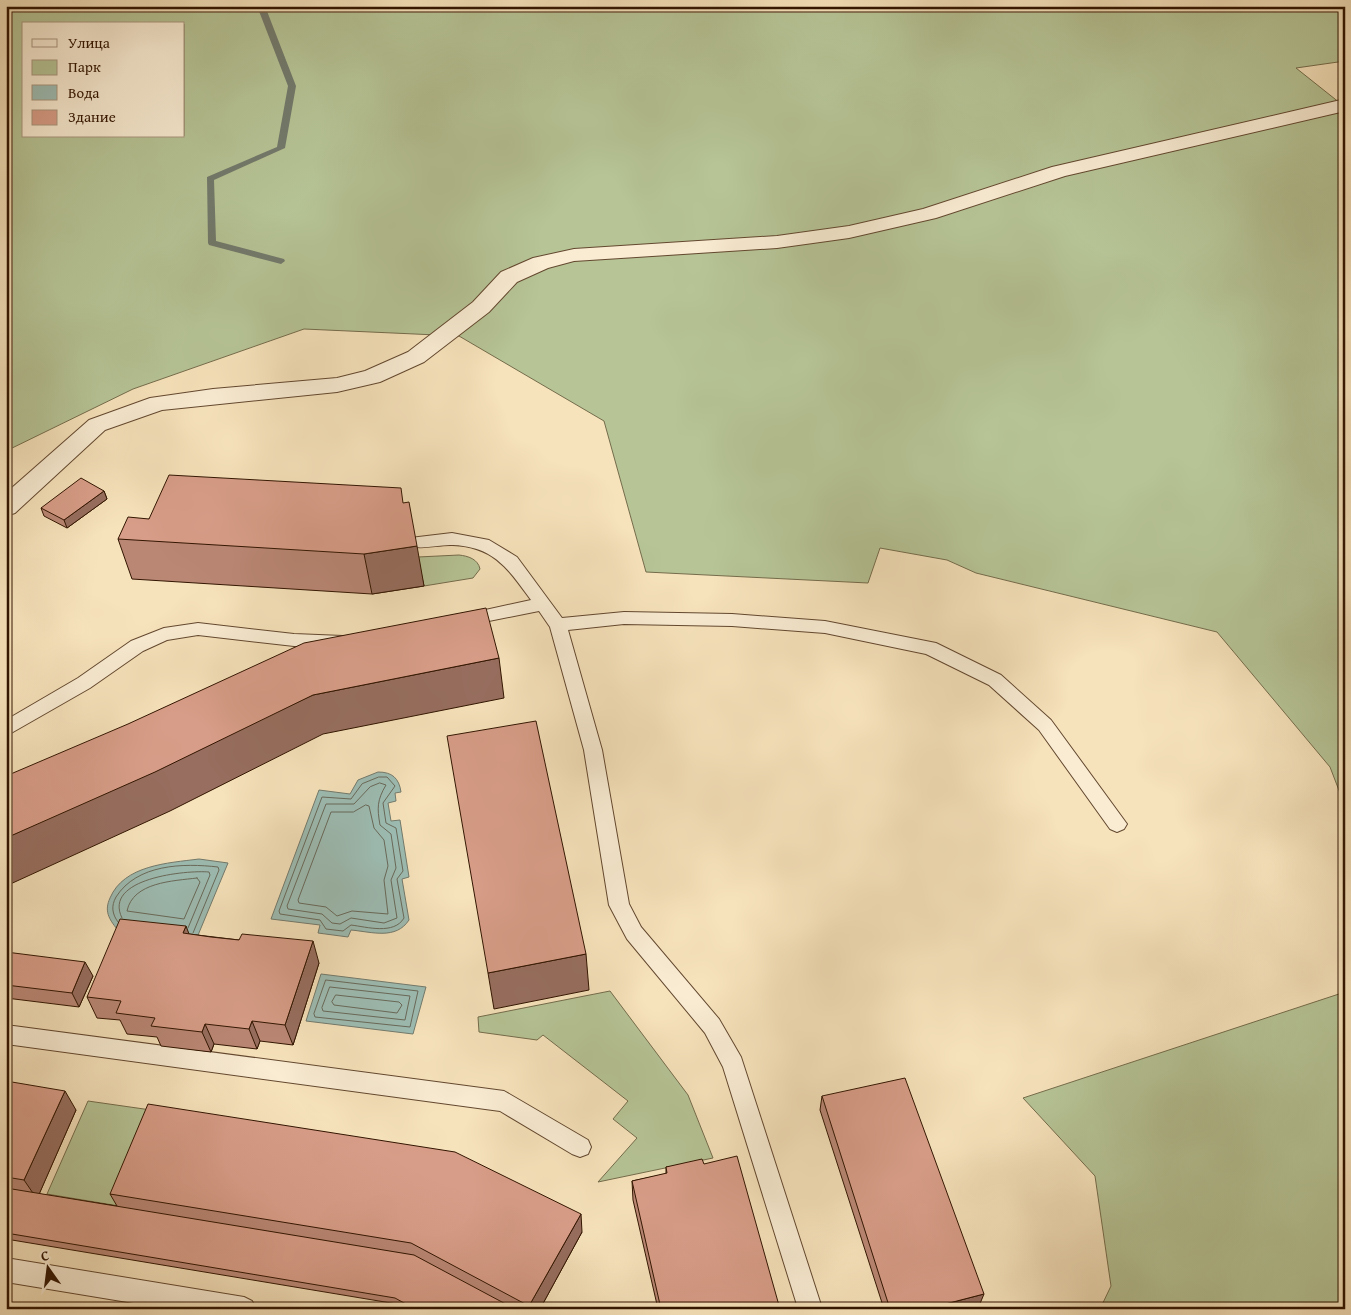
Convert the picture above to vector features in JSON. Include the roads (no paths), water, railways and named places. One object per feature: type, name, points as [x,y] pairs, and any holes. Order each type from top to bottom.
[{"type":"street","points":[[6,506],[97,425],[158,403],[337,385],[372,377],[416,357],[481,307],[509,277],[541,262],[574,255],[777,242],[849,232],[929,214],[1059,171],[1345,105]]},
{"type":"lane","points":[[416,542],[452,539],[483,544],[511,561],[558,625],[593,750],[619,905],[634,934],[712,1026],[734,1064],[809,1305]]},
{"type":"lane","points":[[446,623],[544,604]]},
{"type":"lane","points":[[558,625],[624,618],[732,620],[824,626],[930,648],[995,680],[1045,725],[1117,824]]},
{"type":"lane","points":[[6,729],[84,683],[137,646],[164,634],[198,629],[294,640],[353,641],[312,657]]},
{"type":"lane","points":[[6,1034],[504,1101],[580,1147]]},
{"type":"lane","points":[[6,1270],[244,1309]]},
{"type":"water","points":[[378,772],[387,773],[394,777],[400,787],[401,792],[395,793],[396,801],[388,803],[391,821],[400,820],[409,877],[402,879],[409,920],[404,926],[390,932],[375,933],[351,930],[348,937],[318,933],[320,925],[271,919],[319,790],[350,794],[358,780]]},
{"type":"water","points":[[199,859],[228,863],[196,940],[117,929],[110,918],[107,907],[117,887],[125,879],[136,872],[161,864]]},
{"type":"water","points":[[321,974],[426,987],[413,1034],[306,1021]]},
{"type":"waterway","points":[[261,6],[292,86],[281,148],[210,179],[212,243],[281,261]]}]
